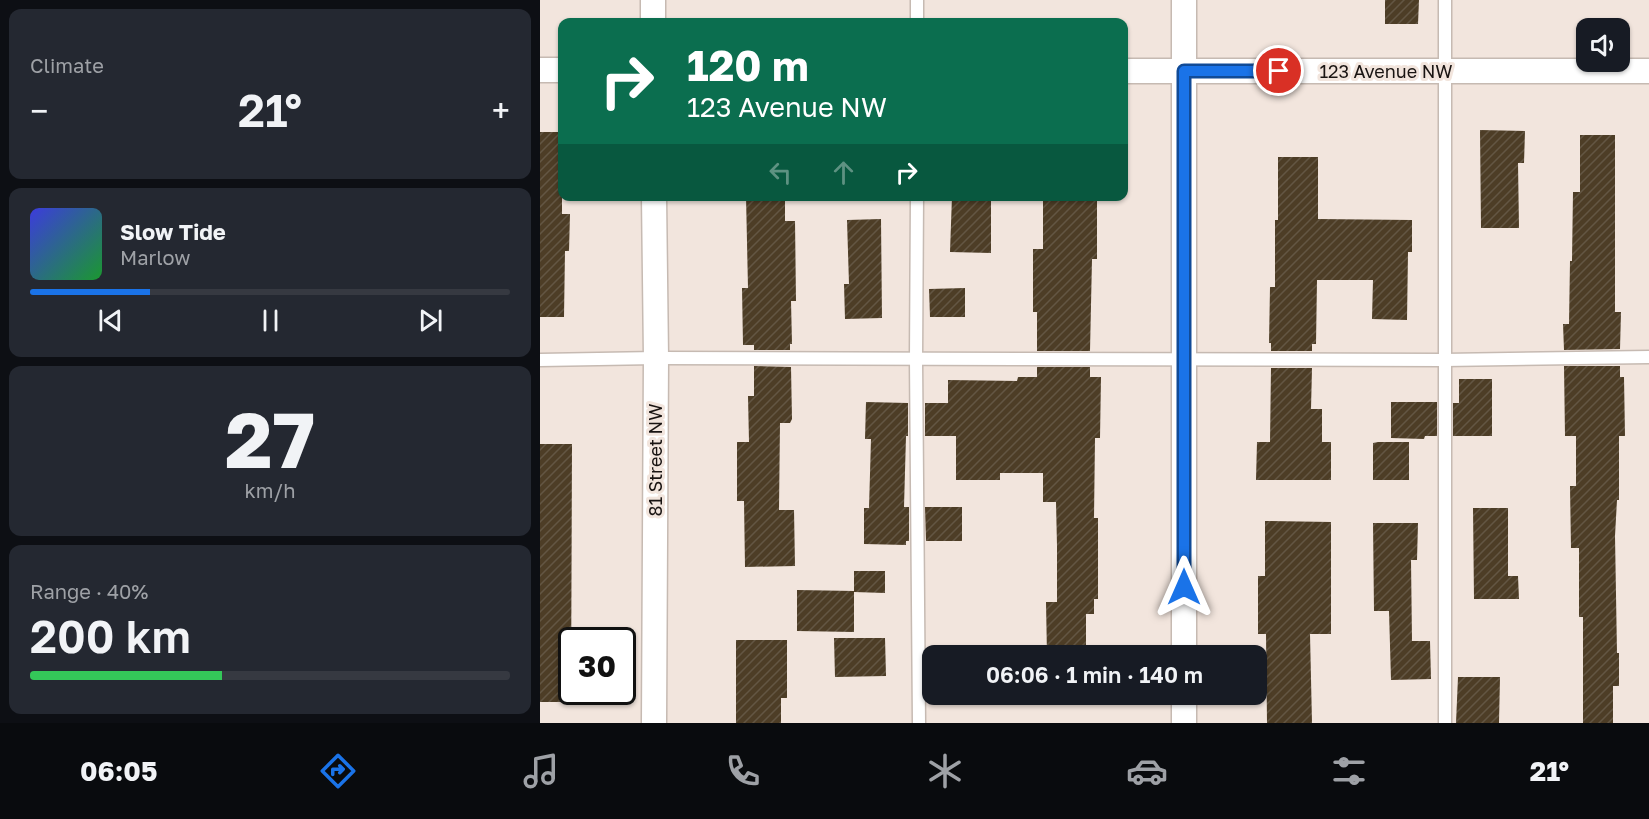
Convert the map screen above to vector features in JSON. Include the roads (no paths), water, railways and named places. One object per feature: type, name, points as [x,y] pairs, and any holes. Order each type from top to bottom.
[{"type":"street","points":[[653,0],[653,18]]},
{"type":"street","points":[[1184,0],[1184,645]]},
{"type":"street","points":[[540,70],[558,70]]},
{"type":"street","name":"123 Avenue NW","points":[[1128,71],[1649,71]]},
{"type":"street","name":"81 Street NW","points":[[654,201],[656,358],[654,723]]},
{"type":"street","points":[[1184,705],[1184,723]]},
{"type":"lane","points":[[917,0],[917,18]]},
{"type":"lane","points":[[1444,0],[1445,723]]},
{"type":"lane","points":[[917,201],[919,723]]},
{"type":"lane","points":[[540,360],[656,358],[1444,360],[1649,357]]}]
